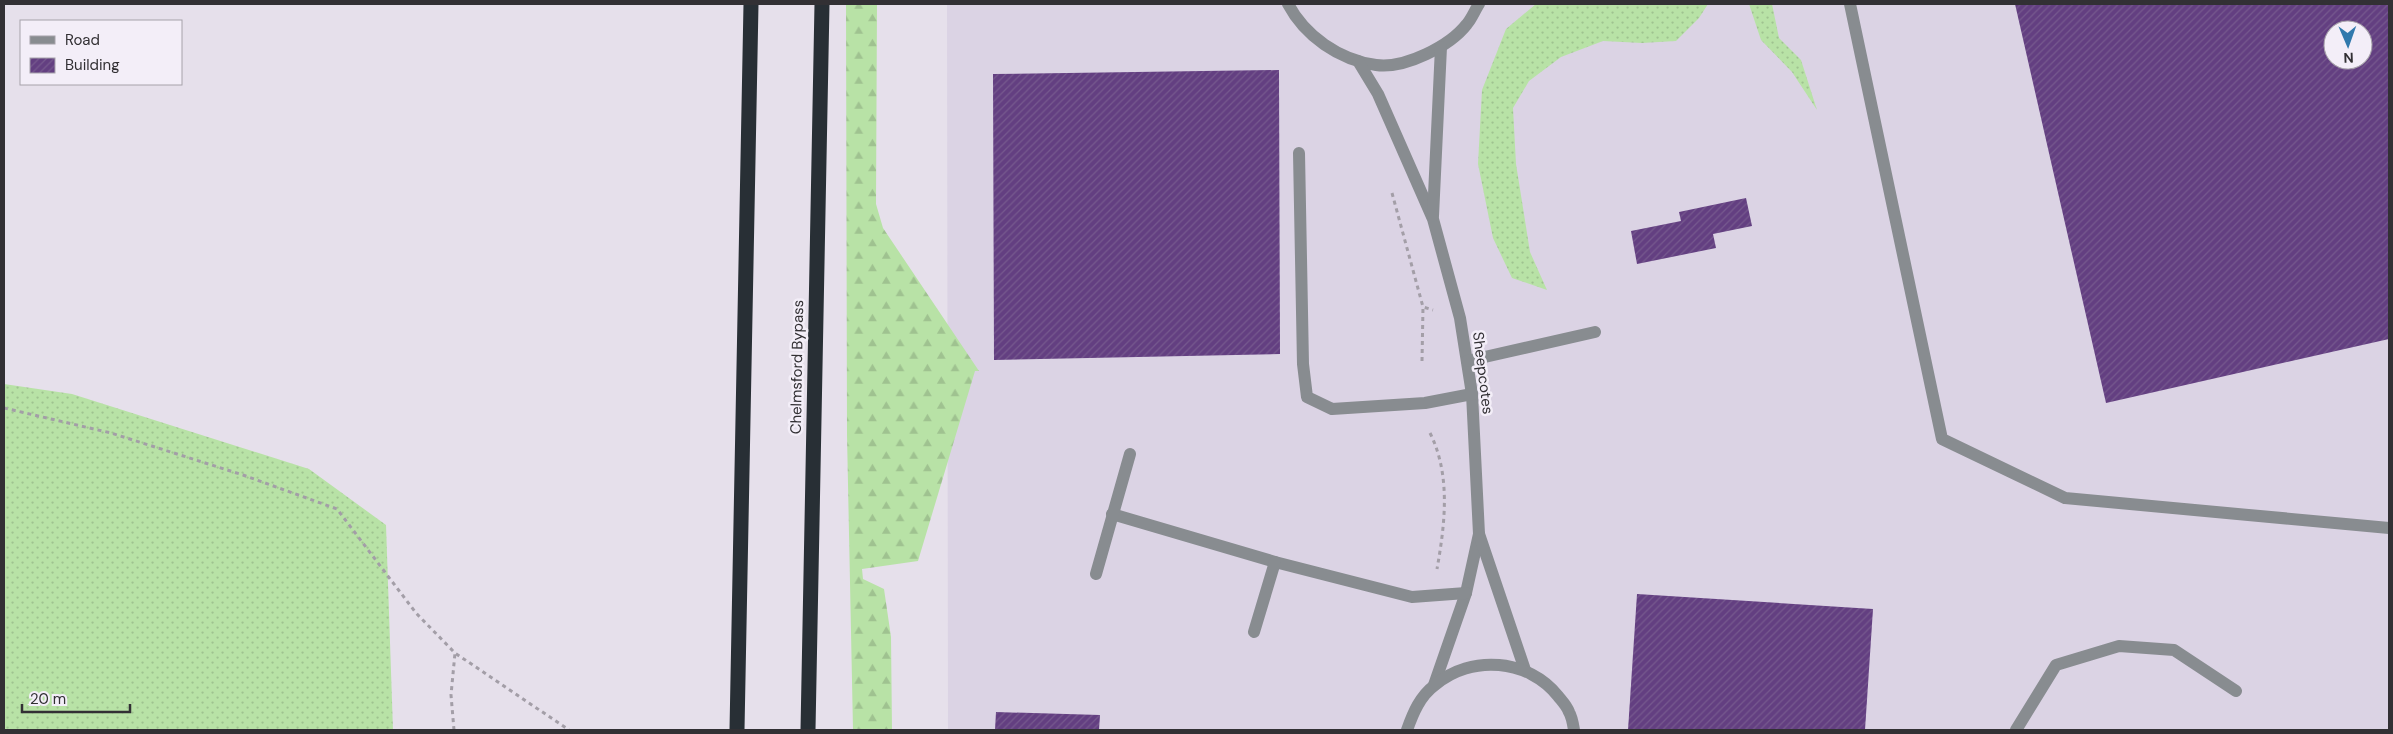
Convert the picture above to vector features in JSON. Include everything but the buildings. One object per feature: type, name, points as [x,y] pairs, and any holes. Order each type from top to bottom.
[{"type":"highway","points":[[737,730],[751,4]]},
{"type":"highway","name":"Chelmsford Bypass","points":[[808,730],[822,4]]},
{"type":"street","points":[[1288,4],[1296,20],[1324,46],[1358,61],[1377,65],[1419,58],[1441,47],[1467,24],[1479,4]]},
{"type":"street","points":[[1850,4],[1942,439],[2065,498],[2389,528]]},
{"type":"street","name":"Sheepcotes","points":[[1433,219],[1441,47]]},
{"type":"street","name":"Sheepcotes","points":[[1358,61],[1378,94],[1433,219],[1460,318],[1472,394],[1479,534],[1466,593],[1434,685]]},
{"type":"street","points":[[1299,153],[1302,364],[1307,398],[1332,408],[1425,403],[1472,394]]},
{"type":"street","points":[[1467,361],[1595,332]]},
{"type":"street","points":[[1096,574],[1130,454]]},
{"type":"street","points":[[1112,514],[1275,562],[1412,597],[1466,593]]},
{"type":"street","name":"Sheepcotes","points":[[1479,534],[1525,670]]},
{"type":"street","points":[[1254,632],[1275,562]]},
{"type":"street","points":[[2016,730],[2056,665],[2118,646],[2174,650],[2236,691]]},
{"type":"street","points":[[1407,730],[1415,708],[1434,685],[1466,667],[1496,663],[1525,670],[1550,686],[1569,710],[1574,730]]},
{"type":"path","points":[[1390,186],[1423,307],[1422,361]]},
{"type":"path","points":[[1423,307],[1460,318]]},
{"type":"path","points":[[4,408],[111,433],[243,474],[337,509],[416,613],[455,653],[569,730]]},
{"type":"path","points":[[1430,433],[1440,452],[1445,503],[1444,531],[1433,595]]},
{"type":"path","points":[[454,730],[451,695],[455,653]]},
{"type":"shaded area","points":[[947,4],[2389,4],[2389,730],[948,730]]},
{"type":"green space","points":[[846,4],[877,4],[876,204],[883,228],[979,371],[975,371],[918,561],[862,569],[863,579],[884,589],[891,637],[892,730],[853,730],[847,435]]},
{"type":"green space","points":[[1536,4],[1708,4],[1699,18],[1676,41],[1642,43],[1603,41],[1561,57],[1529,81],[1513,108],[1516,164],[1530,252],[1547,290],[1512,278],[1493,238],[1478,164],[1482,90],[1506,29]]},
{"type":"green space","points":[[1749,4],[1772,4],[1779,38],[1801,60],[1817,110],[1792,72],[1761,40]]},
{"type":"green space","points":[[4,384],[72,394],[309,469],[386,525],[393,730],[4,730]]}]
